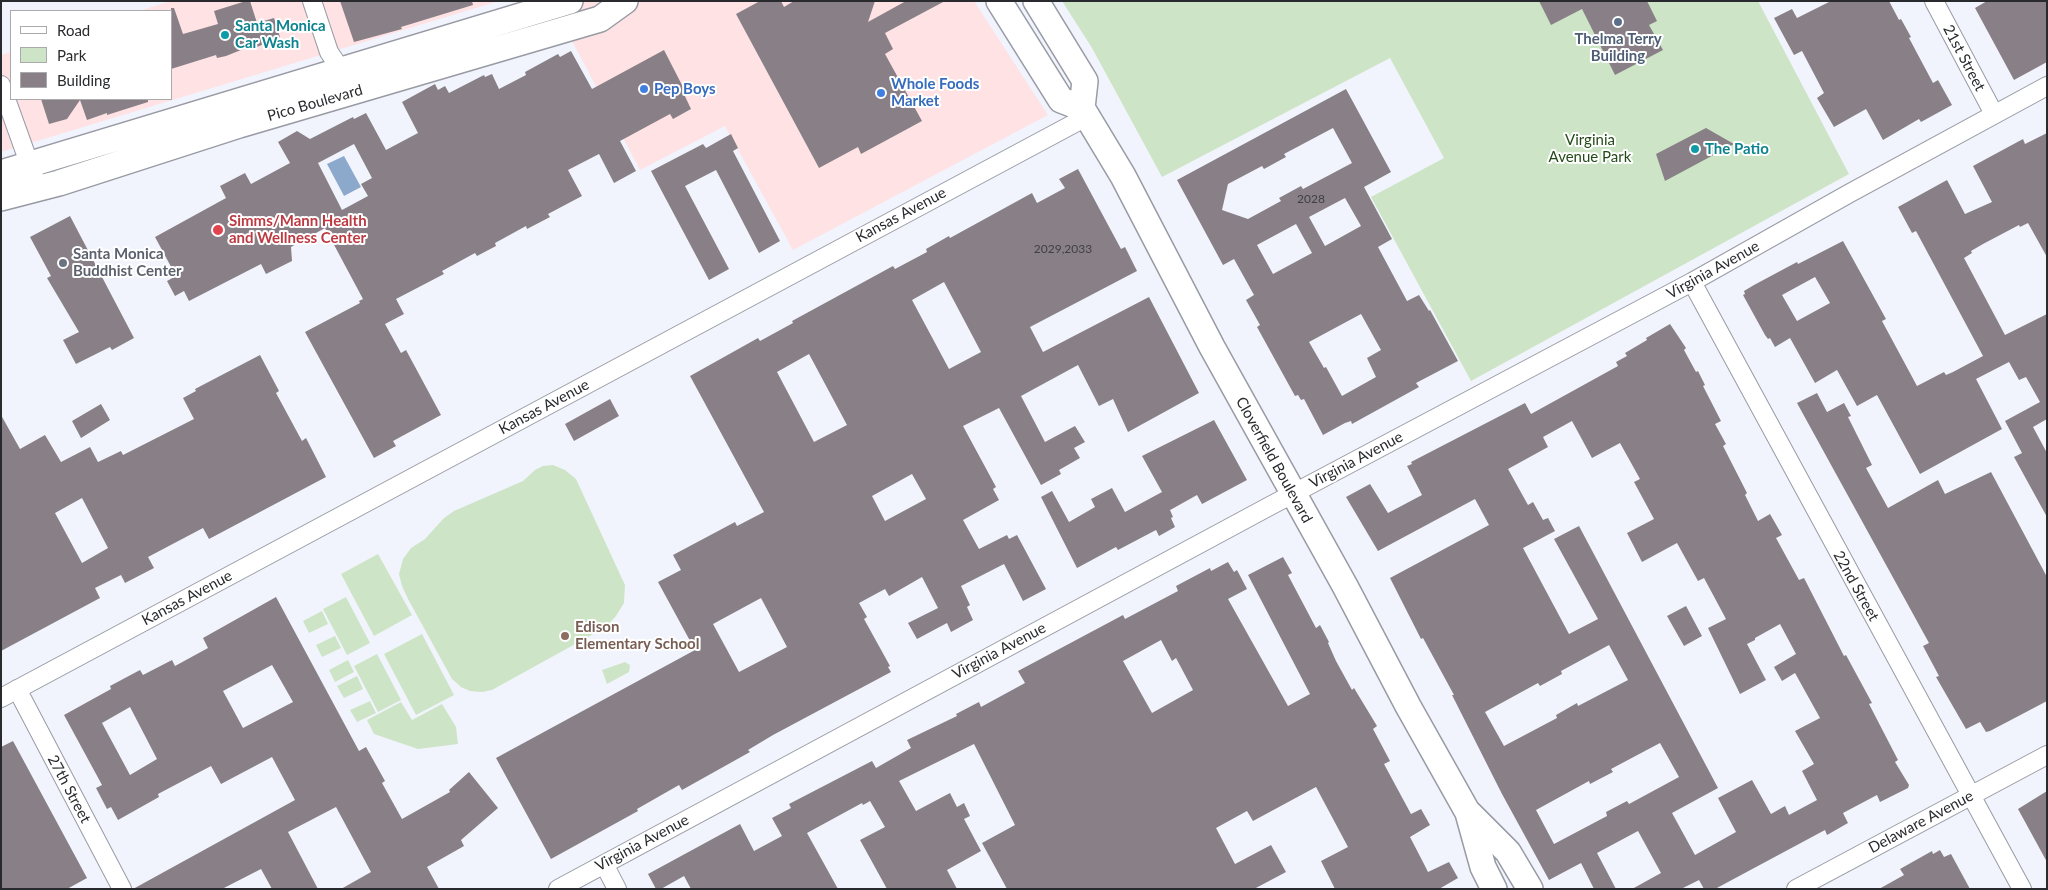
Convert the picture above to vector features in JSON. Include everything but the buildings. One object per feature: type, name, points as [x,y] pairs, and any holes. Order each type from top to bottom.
[{"type":"main road","name":"Pico Boulevard","points":[[1,198],[38,188],[341,70],[570,1]]},
{"type":"main road","name":"Pico Boulevard","points":[[1,173],[29,164],[362,90],[600,19],[625,1]]},
{"type":"main road","points":[[999,1],[1061,100],[1085,112],[1085,81],[1036,1]]},
{"type":"main road","points":[[341,70],[362,90]]},
{"type":"main road","name":"Cloverfield Boulevard","points":[[1085,112],[1123,176],[1212,347],[1467,811],[1483,867],[1494,889]]},
{"type":"main road","name":"Cloverfield Boulevard","points":[[1467,811],[1508,852],[1530,889]]},
{"type":"street","points":[[312,1],[330,52],[341,70]]},
{"type":"street","name":"21st Street","points":[[1934,1],[1994,114]]},
{"type":"street","points":[[1,85],[38,188]]},
{"type":"street","name":"Virginia Avenue","points":[[558,889],[1692,282],[2047,86]]},
{"type":"street","name":"Kansas Avenue","points":[[1,698],[1085,112]]},
{"type":"street","name":"22nd Street","points":[[1692,282],[2022,889]]},
{"type":"street","name":"27th Street","points":[[17,689],[122,889]]},
{"type":"street","name":"Delaware Avenue","points":[[1796,889],[2047,755]]},
{"type":"street","points":[[604,864],[616,889]]},
{"type":"shaded area","points":[[170,1],[499,1],[1,152],[1,55],[10,52],[10,100],[172,100],[172,10],[142,10]]},
{"type":"shaded area","points":[[551,1],[974,1],[1048,115],[793,250],[725,126],[640,170]]},
{"type":"green space","name":"Virginia Avenue Park","points":[[1062,1],[1758,1],[1849,174],[1471,381],[1371,197],[1444,158],[1390,58],[1162,177],[1092,48]]},
{"type":"green space","points":[[553,465],[565,470],[576,479],[625,585],[624,603],[606,627],[492,690],[482,692],[470,691],[461,687],[452,679],[408,599],[399,574],[403,559],[411,548],[425,539],[444,518],[454,511],[523,481],[535,470],[543,466]]},
{"type":"green space","points":[[378,554],[412,615],[374,636],[341,574]]},
{"type":"green space","points":[[346,597],[370,643],[347,655],[323,609]]},
{"type":"green space","points":[[322,611],[328,624],[309,633],[303,621]]},
{"type":"green space","points":[[422,634],[454,695],[416,715],[384,654]]},
{"type":"green space","points":[[335,636],[341,648],[322,657],[316,645]]},
{"type":"green space","points":[[377,654],[401,700],[378,712],[354,666]]},
{"type":"green space","points":[[348,660],[354,672],[335,682],[329,670]]},
{"type":"green space","points":[[625,662],[630,665],[629,672],[607,684],[602,670]]},
{"type":"green space","points":[[357,676],[363,689],[344,698],[337,686]]},
{"type":"green space","points":[[370,701],[376,713],[357,722],[350,710]]},
{"type":"green space","points":[[401,702],[412,720],[442,704],[456,727],[458,744],[418,749],[374,734],[367,720]]},
{"type":"water","points":[[344,156],[361,187],[344,196],[327,164]]},
{"type":"place","name":"Thelma Terry Building","points":[[1618,22]]},
{"type":"place","name":"Santa Monica Car Wash","points":[[225,35]]},
{"type":"place","name":"Pep Boys","points":[[644,89]]},
{"type":"place","name":"Whole Foods Market","points":[[881,93]]},
{"type":"place","name":"The Patio","points":[[1695,149]]},
{"type":"place","name":"Simms/Mann Health and Wellness Center","points":[[218,230]]},
{"type":"place","name":"Santa Monica Buddhist Center","points":[[63,263]]},
{"type":"place","name":"Edison Elementary School","points":[[565,636]]}]
